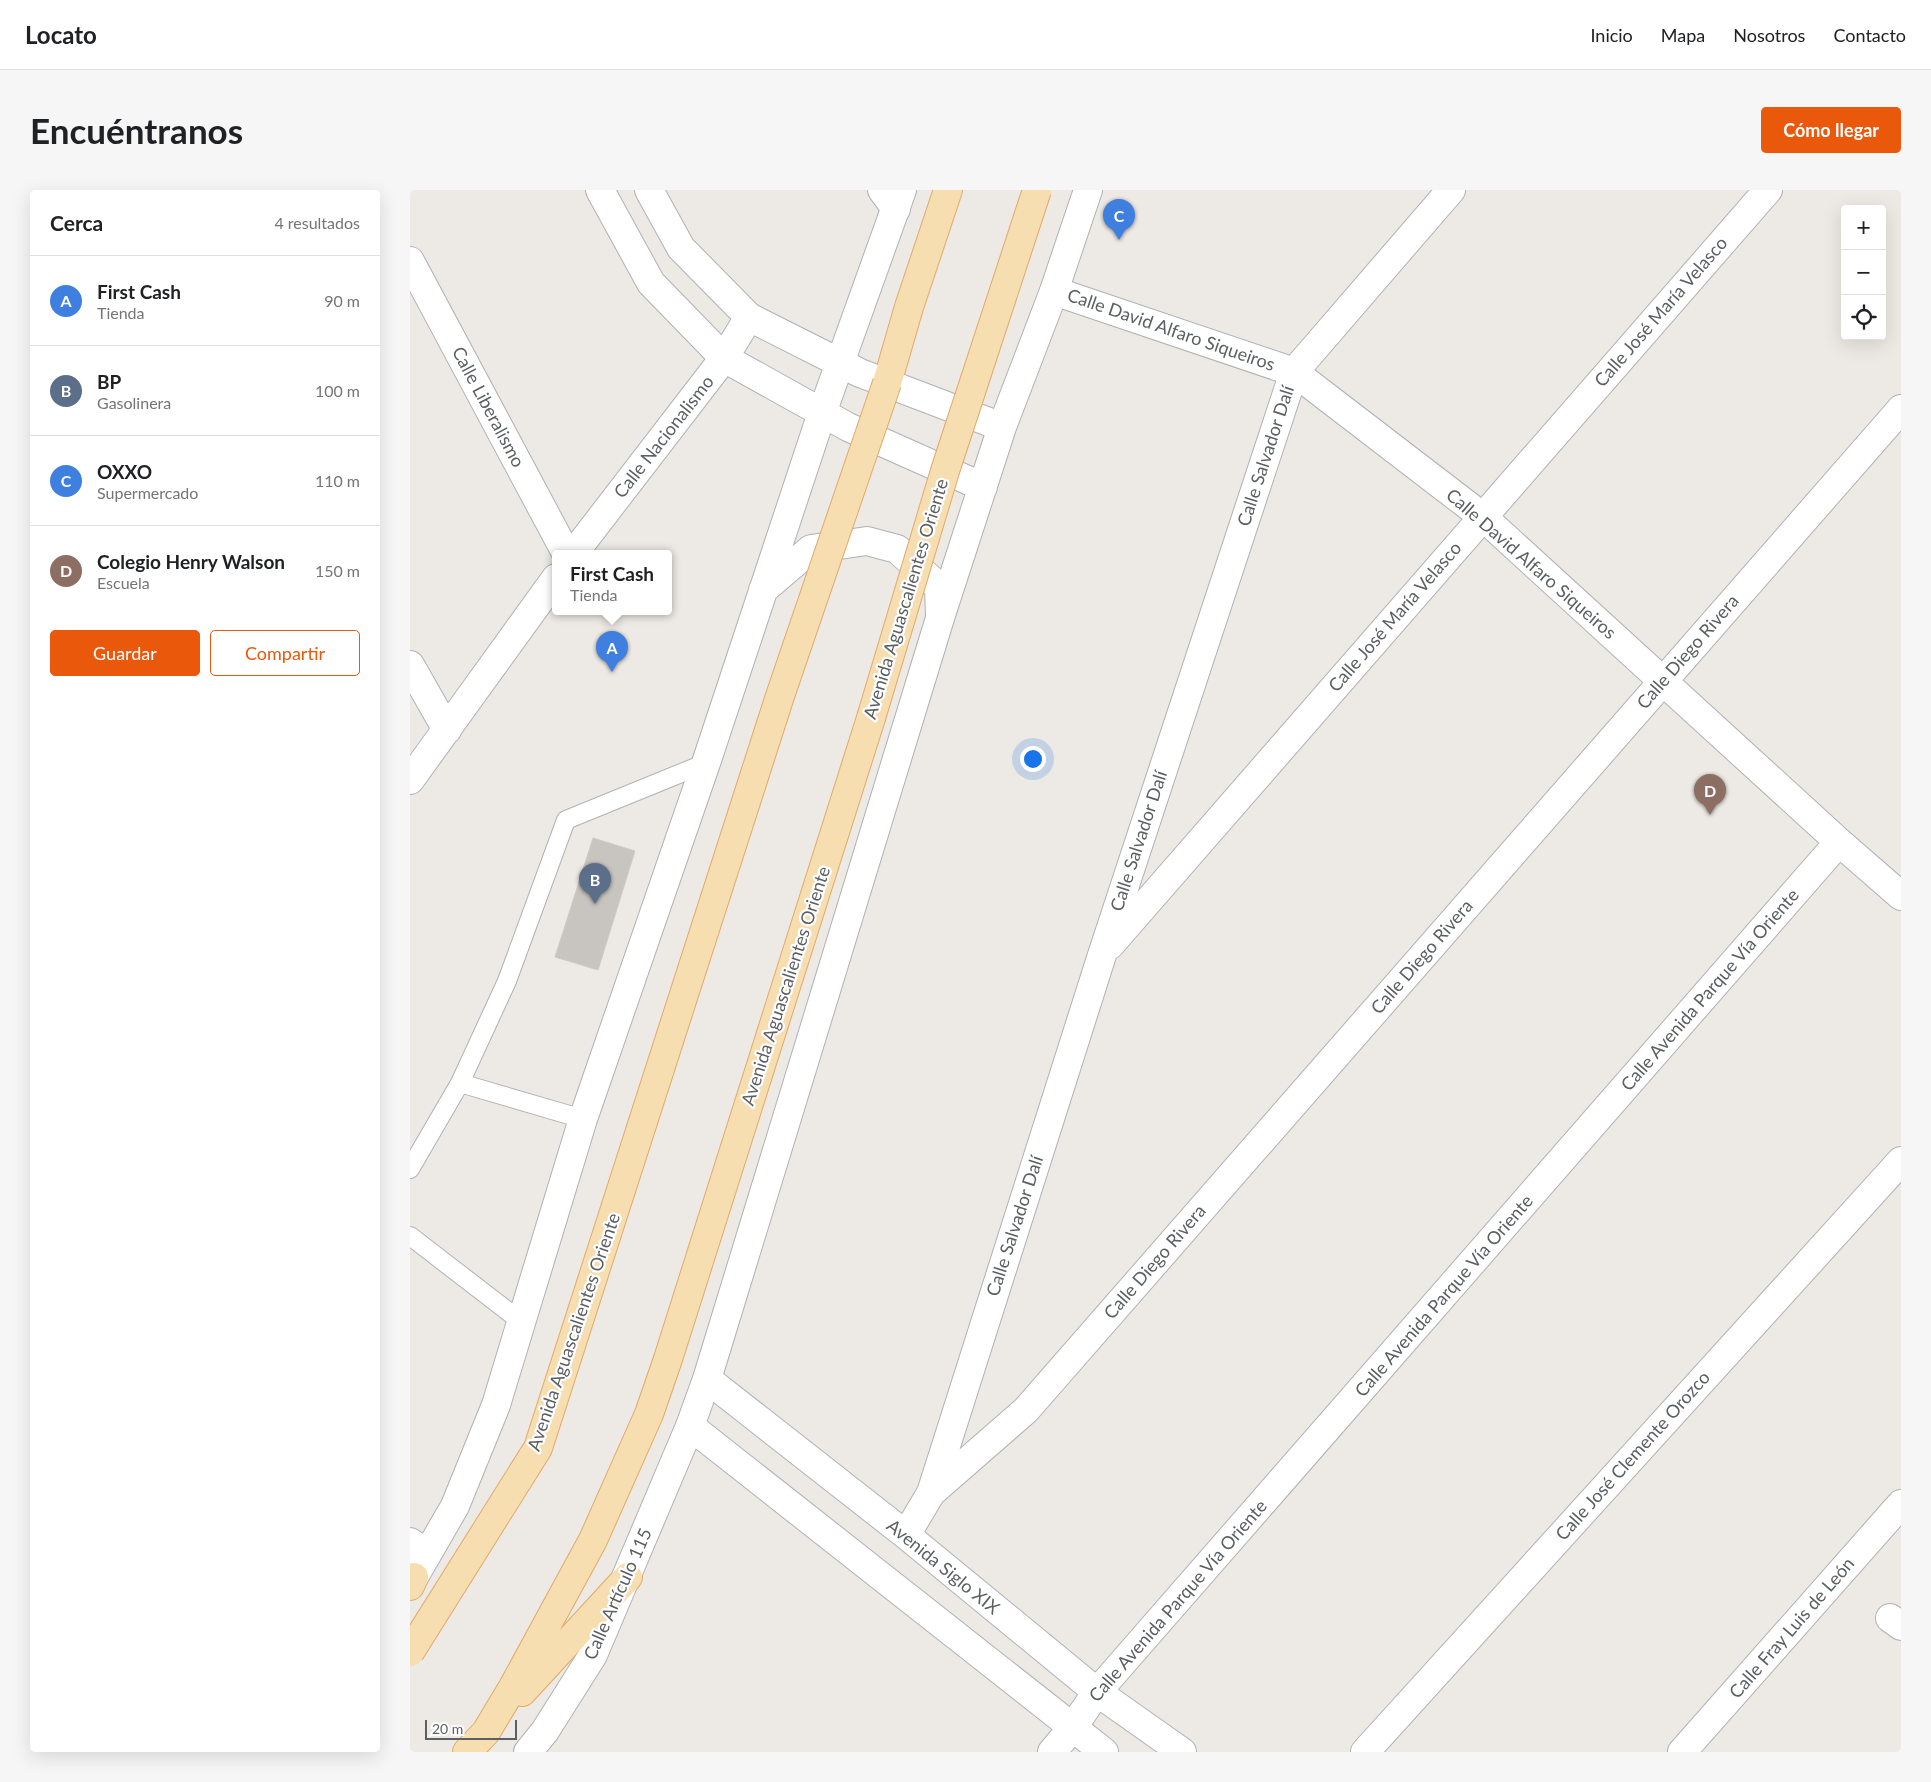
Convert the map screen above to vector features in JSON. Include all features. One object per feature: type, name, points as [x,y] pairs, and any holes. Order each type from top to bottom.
[{"type":"main road","name":"Avenida Aguascalientes Oriente","points":[[410,1652],[538,1448],[777,705],[884,392],[909,307],[948,190]]},
{"type":"main road","name":"Avenida Aguascalientes Oriente","points":[[467,1752],[486,1732],[513,1687],[593,1540],[649,1414],[865,737],[948,462],[1037,190]]},
{"type":"main road","points":[[486,1732],[628,1577]]},
{"type":"street","points":[[600,190],[652,283],[724,358],[848,427],[983,486]]},
{"type":"street","points":[[649,190],[681,248],[749,317],[839,364],[1002,427]]},
{"type":"street","points":[[1088,190],[1054,291],[1002,427],[940,618],[707,1379],[690,1426],[1104,1752]]},
{"type":"street","name":"Calle Salvador Dalí","points":[[906,1536],[931,1493],[1102,954],[1294,372],[1451,190]]},
{"type":"street","name":"Calle José María Velasco","points":[[1102,954],[1768,190]]},
{"type":"street","points":[[414,1569],[455,1506],[496,1405],[583,1119],[706,763],[894,196]]},
{"type":"street","name":"Calle Liberalismo","points":[[410,261],[564,550]]},
{"type":"street","name":"Calle David Alfaro Siqueiros","points":[[1054,291],[1294,372],[1483,517],[1662,682],[1901,896]]},
{"type":"street","name":"Calle Nacionalismo","points":[[576,550],[724,358],[749,317]]},
{"type":"street","name":"Calle Diego Rivera","points":[[931,1493],[1026,1410],[1901,409]]},
{"type":"street","points":[[763,590],[812,549],[867,541],[897,549],[938,587],[940,618]]},
{"type":"street","points":[[410,780],[552,584]]},
{"type":"street","points":[[410,665],[447,730]]},
{"type":"street","name":"Calle Avenida Parque Vía Oriente","points":[[1052,1752],[1098,1692],[1839,842]]},
{"type":"street","name":"Calle José Clemente Orozco","points":[[1365,1752],[1901,1161]]},
{"type":"street","name":"Avenida Siglo XIX","points":[[707,1379],[906,1536],[1098,1692],[1182,1752]]},
{"type":"street","name":"Calle Artículo 115","points":[[528,1752],[545,1731],[593,1655],[628,1577],[690,1426]]},
{"type":"street","name":"Calle Fray Luis de León","points":[[1682,1752],[1901,1504]]},
{"type":"lane","points":[[410,1169],[460,1083],[508,981],[566,820],[706,763]]},
{"type":"lane","points":[[460,1083],[583,1119]]},
{"type":"lane","points":[[410,1236],[522,1322]]},
{"type":"building","points":[[593,838],[635,851],[598,970],[555,957]]},
{"type":"place","name":"OXXO","points":[[1119,240]]},
{"type":"place","name":"First Cash","points":[[612,672]]},
{"type":"place","name":"Colegio Henry Walson","points":[[1710,815]]},
{"type":"place","name":"BP","points":[[595,904]]}]
